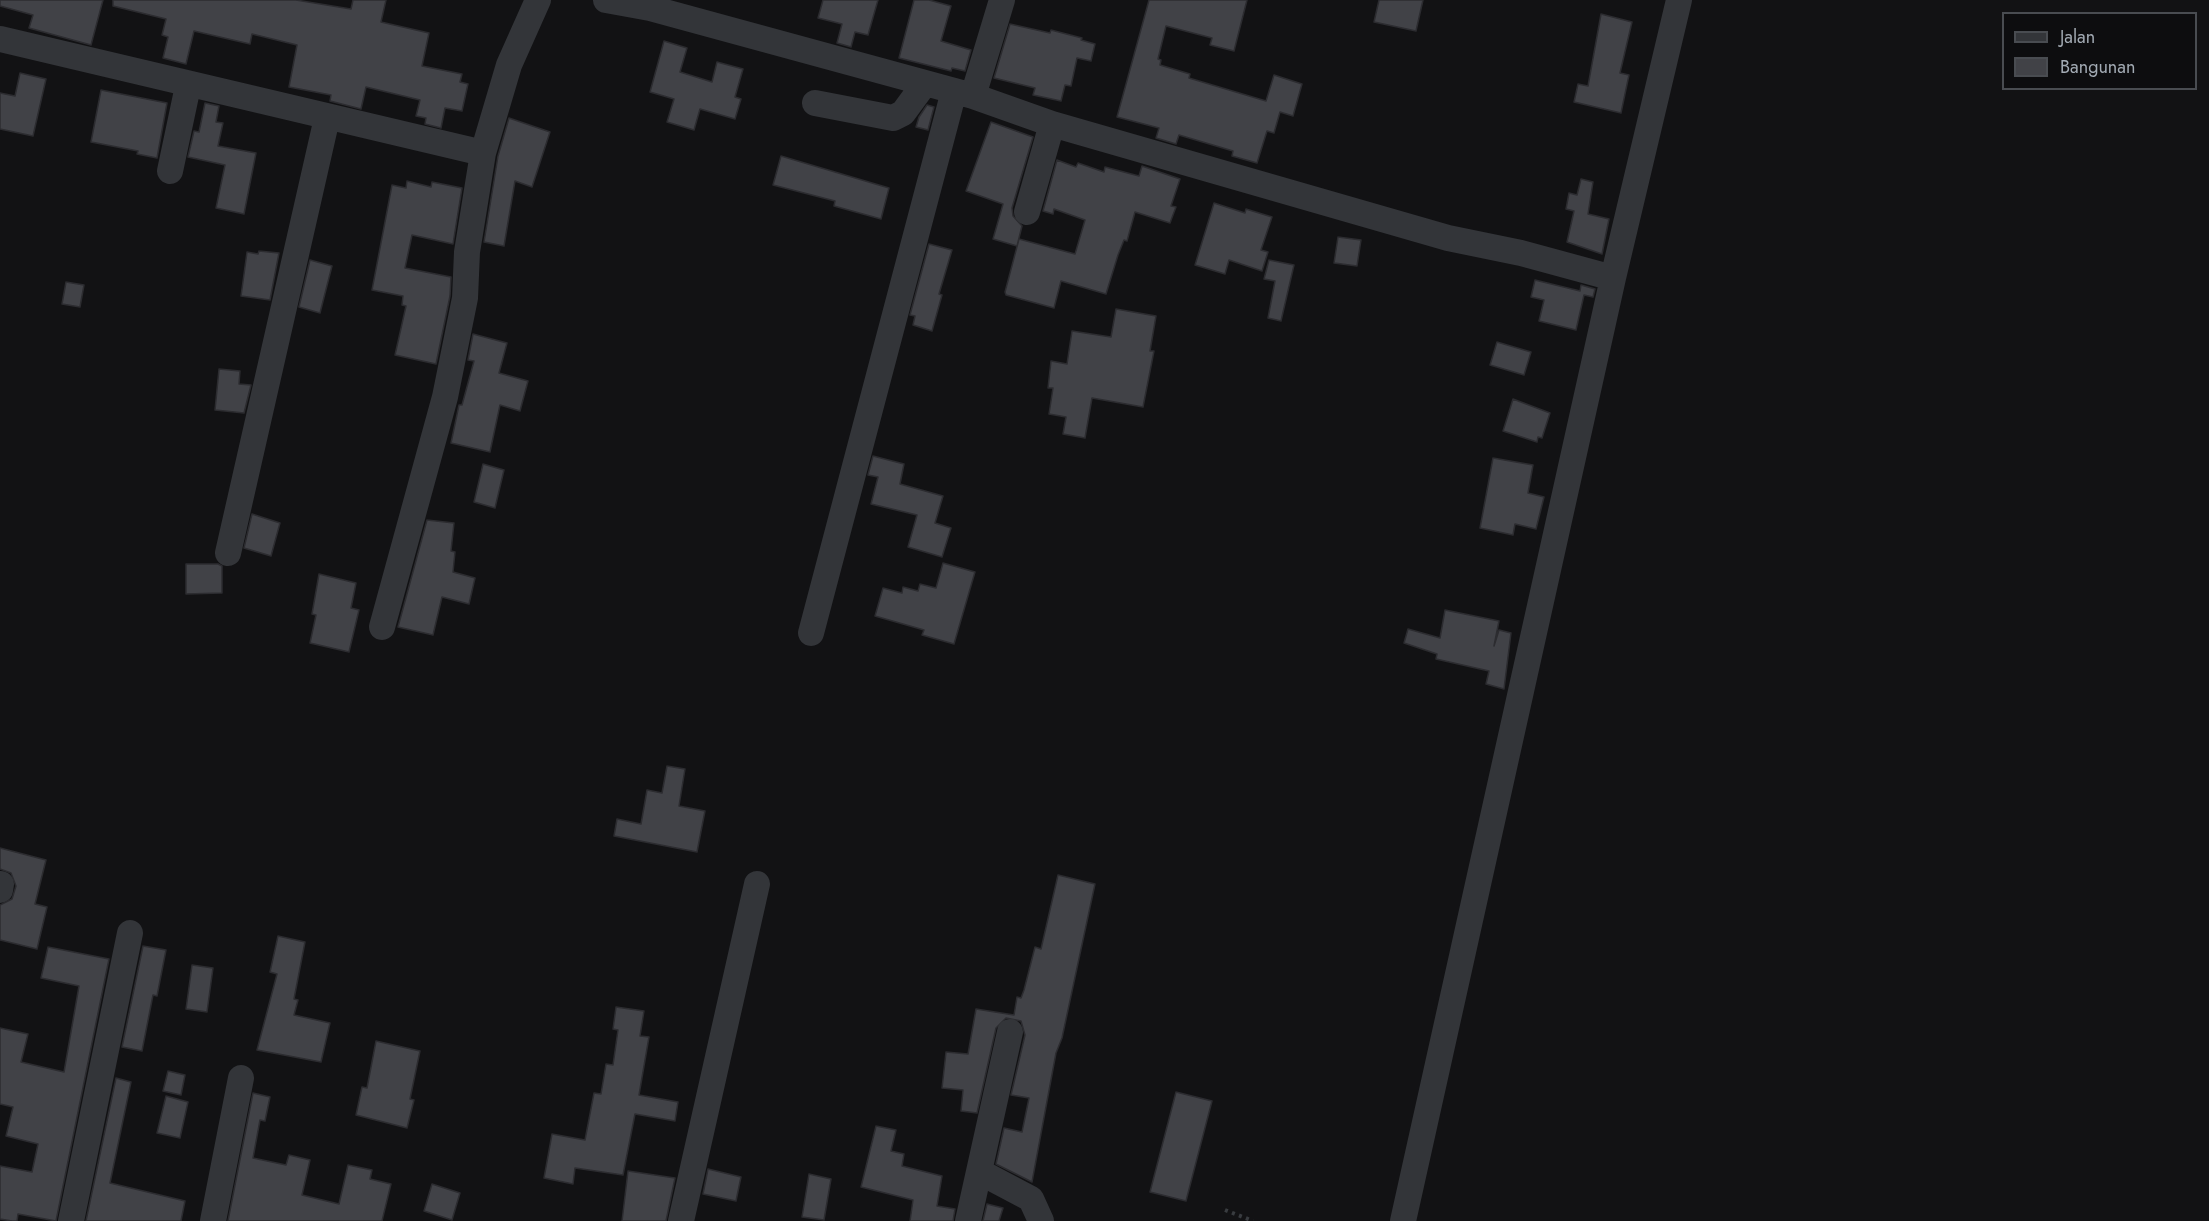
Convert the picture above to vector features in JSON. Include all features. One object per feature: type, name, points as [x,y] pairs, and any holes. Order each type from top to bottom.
[{"type":"street","points":[[382,627],[445,397],[465,298],[467,252],[483,153],[509,65],[538,0]]},
{"type":"street","points":[[606,0],[650,8],[925,83],[1052,124],[1448,238],[1521,253],[1612,278]]},
{"type":"street","points":[[811,633],[963,94],[1002,0]]},
{"type":"street","points":[[1403,1221],[1612,278],[1679,0]]},
{"type":"street","points":[[0,39],[188,86],[483,153]]},
{"type":"street","points":[[815,104],[893,118],[903,113],[925,83]]},
{"type":"street","points":[[170,171],[188,86]]},
{"type":"street","points":[[228,553],[327,118]]},
{"type":"street","points":[[1027,212],[1052,124]]},
{"type":"street","points":[[681,1221],[757,884]]},
{"type":"street","points":[[71,1221],[130,933]]},
{"type":"street","points":[[969,1221],[1010,1032]]},
{"type":"street","points":[[213,1221],[241,1078]]},
{"type":"street","points":[[980,1172],[1031,1199],[1041,1221]]},
{"type":"path","points":[[1225,1210],[1253,1221]]},
{"type":"building","points":[[0,0],[103,0],[91,45],[29,28],[33,15],[0,6]]},
{"type":"building","points":[[113,0],[296,0],[351,9],[353,0],[386,0],[381,22],[429,33],[422,66],[462,74],[460,82],[468,84],[462,111],[445,108],[441,128],[425,124],[426,118],[416,116],[420,100],[366,87],[361,109],[330,101],[331,95],[289,87],[297,45],[252,34],[250,44],[194,31],[186,64],[163,58],[168,37],[162,35],[166,19],[113,6]]},
{"type":"building","points":[[823,0],[878,0],[868,35],[855,32],[851,47],[837,43],[842,24],[818,18]]},
{"type":"building","points":[[914,0],[929,0],[951,6],[941,41],[971,50],[965,71],[952,68],[951,71],[899,58]]},
{"type":"building","points":[[1149,0],[1247,0],[1234,51],[1210,45],[1212,38],[1166,26],[1158,59],[1161,60],[1160,65],[1190,74],[1189,78],[1266,101],[1274,75],[1302,84],[1293,116],[1280,112],[1274,133],[1267,131],[1257,163],[1232,156],[1233,151],[1179,135],[1176,144],[1156,138],[1159,128],[1117,117]]},
{"type":"building","points":[[1379,0],[1423,0],[1416,31],[1374,22]]},
{"type":"building","points":[[1601,14],[1632,22],[1620,73],[1629,75],[1621,113],[1574,102],[1578,84],[1588,86]]},
{"type":"building","points":[[1010,24],[1050,33],[1051,30],[1095,44],[1091,61],[1077,58],[1071,86],[1065,85],[1061,101],[1033,95],[1035,88],[994,78]]},
{"type":"building","points":[[664,41],[687,48],[680,72],[712,82],[717,62],[743,69],[735,97],[741,99],[735,119],[700,109],[694,130],[667,122],[674,99],[650,92]]},
{"type":"building","points":[[20,73],[46,79],[33,136],[0,129],[0,93],[15,96]]},
{"type":"building","points":[[101,90],[167,103],[157,158],[137,154],[138,151],[91,142]]},
{"type":"building","points":[[205,103],[219,106],[216,122],[223,123],[218,146],[256,153],[244,214],[216,208],[225,165],[188,157],[194,131],[199,132]]},
{"type":"building","points":[[927,105],[934,107],[928,130],[916,127]]},
{"type":"building","points":[[509,118],[550,132],[532,187],[515,181],[504,246],[484,242],[498,156]]},
{"type":"building","points":[[991,122],[1033,137],[1012,208],[1013,216],[1022,226],[1017,246],[993,239],[1003,204],[966,191]]},
{"type":"building","points":[[781,156],[889,188],[881,219],[834,206],[835,201],[773,185]]},
{"type":"building","points":[[1057,160],[1076,167],[1078,163],[1104,172],[1105,167],[1139,176],[1142,166],[1180,179],[1171,206],[1176,207],[1170,223],[1135,212],[1127,241],[1124,240],[1118,255],[1106,294],[1061,281],[1054,308],[1006,295],[1005,292],[1019,239],[1075,254],[1085,220],[1054,209],[1053,214],[1043,211]]},
{"type":"building","points":[[1581,179],[1593,182],[1588,214],[1609,219],[1602,254],[1567,242],[1574,211],[1566,209],[1569,193],[1577,195]]},
{"type":"building","points":[[407,181],[431,187],[432,182],[462,188],[453,244],[412,235],[405,268],[451,277],[450,296],[436,364],[395,355],[406,306],[402,305],[403,296],[372,290],[392,185],[406,188]]},
{"type":"building","points":[[1214,203],[1245,213],[1246,209],[1272,217],[1261,250],[1268,252],[1262,271],[1229,260],[1225,274],[1195,265]]},
{"type":"building","points":[[1338,237],[1361,240],[1357,266],[1334,263]]},
{"type":"building","points":[[929,244],[952,250],[939,294],[942,295],[932,331],[913,325],[915,316],[910,315]]},
{"type":"building","points":[[259,251],[279,253],[270,300],[241,296],[247,252],[258,254]]},
{"type":"building","points":[[310,260],[332,266],[320,313],[299,307]]},
{"type":"building","points":[[1269,260],[1294,265],[1281,321],[1268,318],[1275,281],[1264,279]]},
{"type":"building","points":[[1535,280],[1580,291],[1581,285],[1595,289],[1593,297],[1584,295],[1576,330],[1539,321],[1544,300],[1531,297]]},
{"type":"building","points":[[66,282],[84,285],[80,307],[62,304]]},
{"type":"building","points":[[1116,309],[1156,316],[1150,351],[1154,351],[1143,407],[1092,398],[1085,438],[1063,434],[1066,417],[1049,414],[1053,388],[1048,388],[1051,361],[1067,364],[1072,331],[1111,337]]},
{"type":"building","points":[[473,334],[507,343],[499,373],[528,381],[520,411],[500,405],[490,452],[451,443],[459,405],[462,405],[474,361],[468,360]]},
{"type":"building","points":[[1497,342],[1531,352],[1524,375],[1490,365]]},
{"type":"building","points":[[219,369],[240,371],[239,384],[251,385],[244,413],[215,410]]},
{"type":"building","points":[[1513,399],[1550,413],[1542,438],[1538,437],[1537,442],[1503,431]]},
{"type":"building","points":[[873,456],[904,464],[900,484],[943,496],[935,523],[951,528],[942,557],[908,547],[917,515],[871,504],[878,477],[868,475]]},
{"type":"building","points":[[1493,458],[1533,465],[1528,493],[1544,497],[1536,529],[1515,524],[1513,535],[1480,528]]},
{"type":"building","points":[[483,464],[504,470],[495,508],[474,502]]},
{"type":"building","points":[[252,514],[280,523],[271,556],[244,548]]},
{"type":"building","points":[[427,520],[454,523],[451,551],[455,552],[453,572],[475,578],[469,604],[442,597],[433,635],[398,627]]},
{"type":"building","points":[[943,563],[975,572],[954,644],[922,635],[924,630],[875,616],[883,588],[902,593],[903,587],[918,591],[920,584],[936,588]]},
{"type":"building","points":[[186,564],[222,566],[222,593],[186,594]]},
{"type":"building","points":[[319,574],[356,583],[351,608],[359,610],[349,652],[310,643],[316,615],[312,614]]},
{"type":"building","points":[[1445,610],[1499,621],[1494,646],[1499,630],[1511,633],[1504,689],[1486,684],[1489,671],[1436,659],[1437,654],[1404,643],[1408,629],[1440,638]]},
{"type":"building","points":[[667,766],[685,769],[679,806],[705,811],[697,852],[614,836],[617,819],[641,824],[647,790],[662,793]]},
{"type":"building","points":[[0,848],[46,860],[35,904],[47,907],[37,949],[0,940],[0,905],[12,899],[16,886],[11,873],[0,869]]},
{"type":"building","points":[[1058,875],[1095,884],[1062,1038],[1056,1053],[1032,1182],[996,1164],[1004,1128],[1022,1132],[1029,1098],[1011,1095],[1025,1035],[1021,1021],[1006,1018],[996,1028],[977,1113],[961,1111],[963,1090],[942,1088],[946,1052],[968,1054],[976,1009],[1014,1015],[1017,997],[1021,998],[1024,990],[1035,947],[1041,949]]},
{"type":"building","points":[[278,936],[305,942],[294,999],[298,1000],[294,1015],[330,1023],[321,1062],[257,1050],[277,974],[270,972]]},
{"type":"building","points":[[143,946],[166,950],[157,996],[153,995],[142,1051],[122,1047]]},
{"type":"building","points":[[48,947],[109,959],[56,1221],[18,1214],[17,1221],[12,1221],[0,1219],[0,1166],[32,1172],[38,1144],[6,1136],[13,1107],[0,1104],[0,1028],[28,1034],[21,1062],[64,1072],[79,986],[41,978]]},
{"type":"building","points":[[192,965],[213,968],[207,1012],[186,1009]]},
{"type":"building","points":[[616,1007],[644,1011],[640,1036],[649,1037],[639,1095],[678,1102],[675,1121],[635,1114],[623,1175],[575,1168],[573,1184],[544,1178],[552,1134],[585,1140],[594,1093],[601,1094],[606,1064],[613,1065],[618,1030],[613,1029]]},
{"type":"building","points":[[376,1041],[420,1051],[410,1099],[414,1100],[407,1128],[356,1115],[362,1087],[367,1088]]},
{"type":"building","points":[[168,1071],[185,1075],[181,1095],[163,1091]]},
{"type":"building","points":[[116,1078],[131,1082],[110,1183],[185,1201],[181,1221],[86,1221]]},
{"type":"building","points":[[1176,1092],[1212,1101],[1186,1201],[1150,1192]]},
{"type":"building","points":[[253,1093],[270,1097],[265,1121],[260,1120],[253,1158],[286,1165],[289,1155],[310,1160],[302,1195],[339,1204],[348,1165],[372,1170],[370,1179],[391,1184],[382,1221],[228,1221]]},
{"type":"building","points":[[166,1096],[188,1102],[180,1138],[157,1133]]},
{"type":"building","points":[[876,1126],[896,1130],[891,1151],[904,1154],[902,1166],[942,1176],[937,1206],[955,1209],[953,1221],[910,1221],[913,1200],[861,1187]]},
{"type":"building","points":[[708,1169],[741,1177],[736,1201],[703,1194]]},
{"type":"building","points":[[628,1171],[675,1178],[666,1221],[622,1221]]},
{"type":"building","points":[[809,1174],[831,1179],[824,1220],[802,1217]]},
{"type":"building","points":[[432,1184],[460,1193],[452,1220],[424,1211]]},
{"type":"building","points":[[987,1204],[1003,1208],[999,1221],[983,1221]]}]
